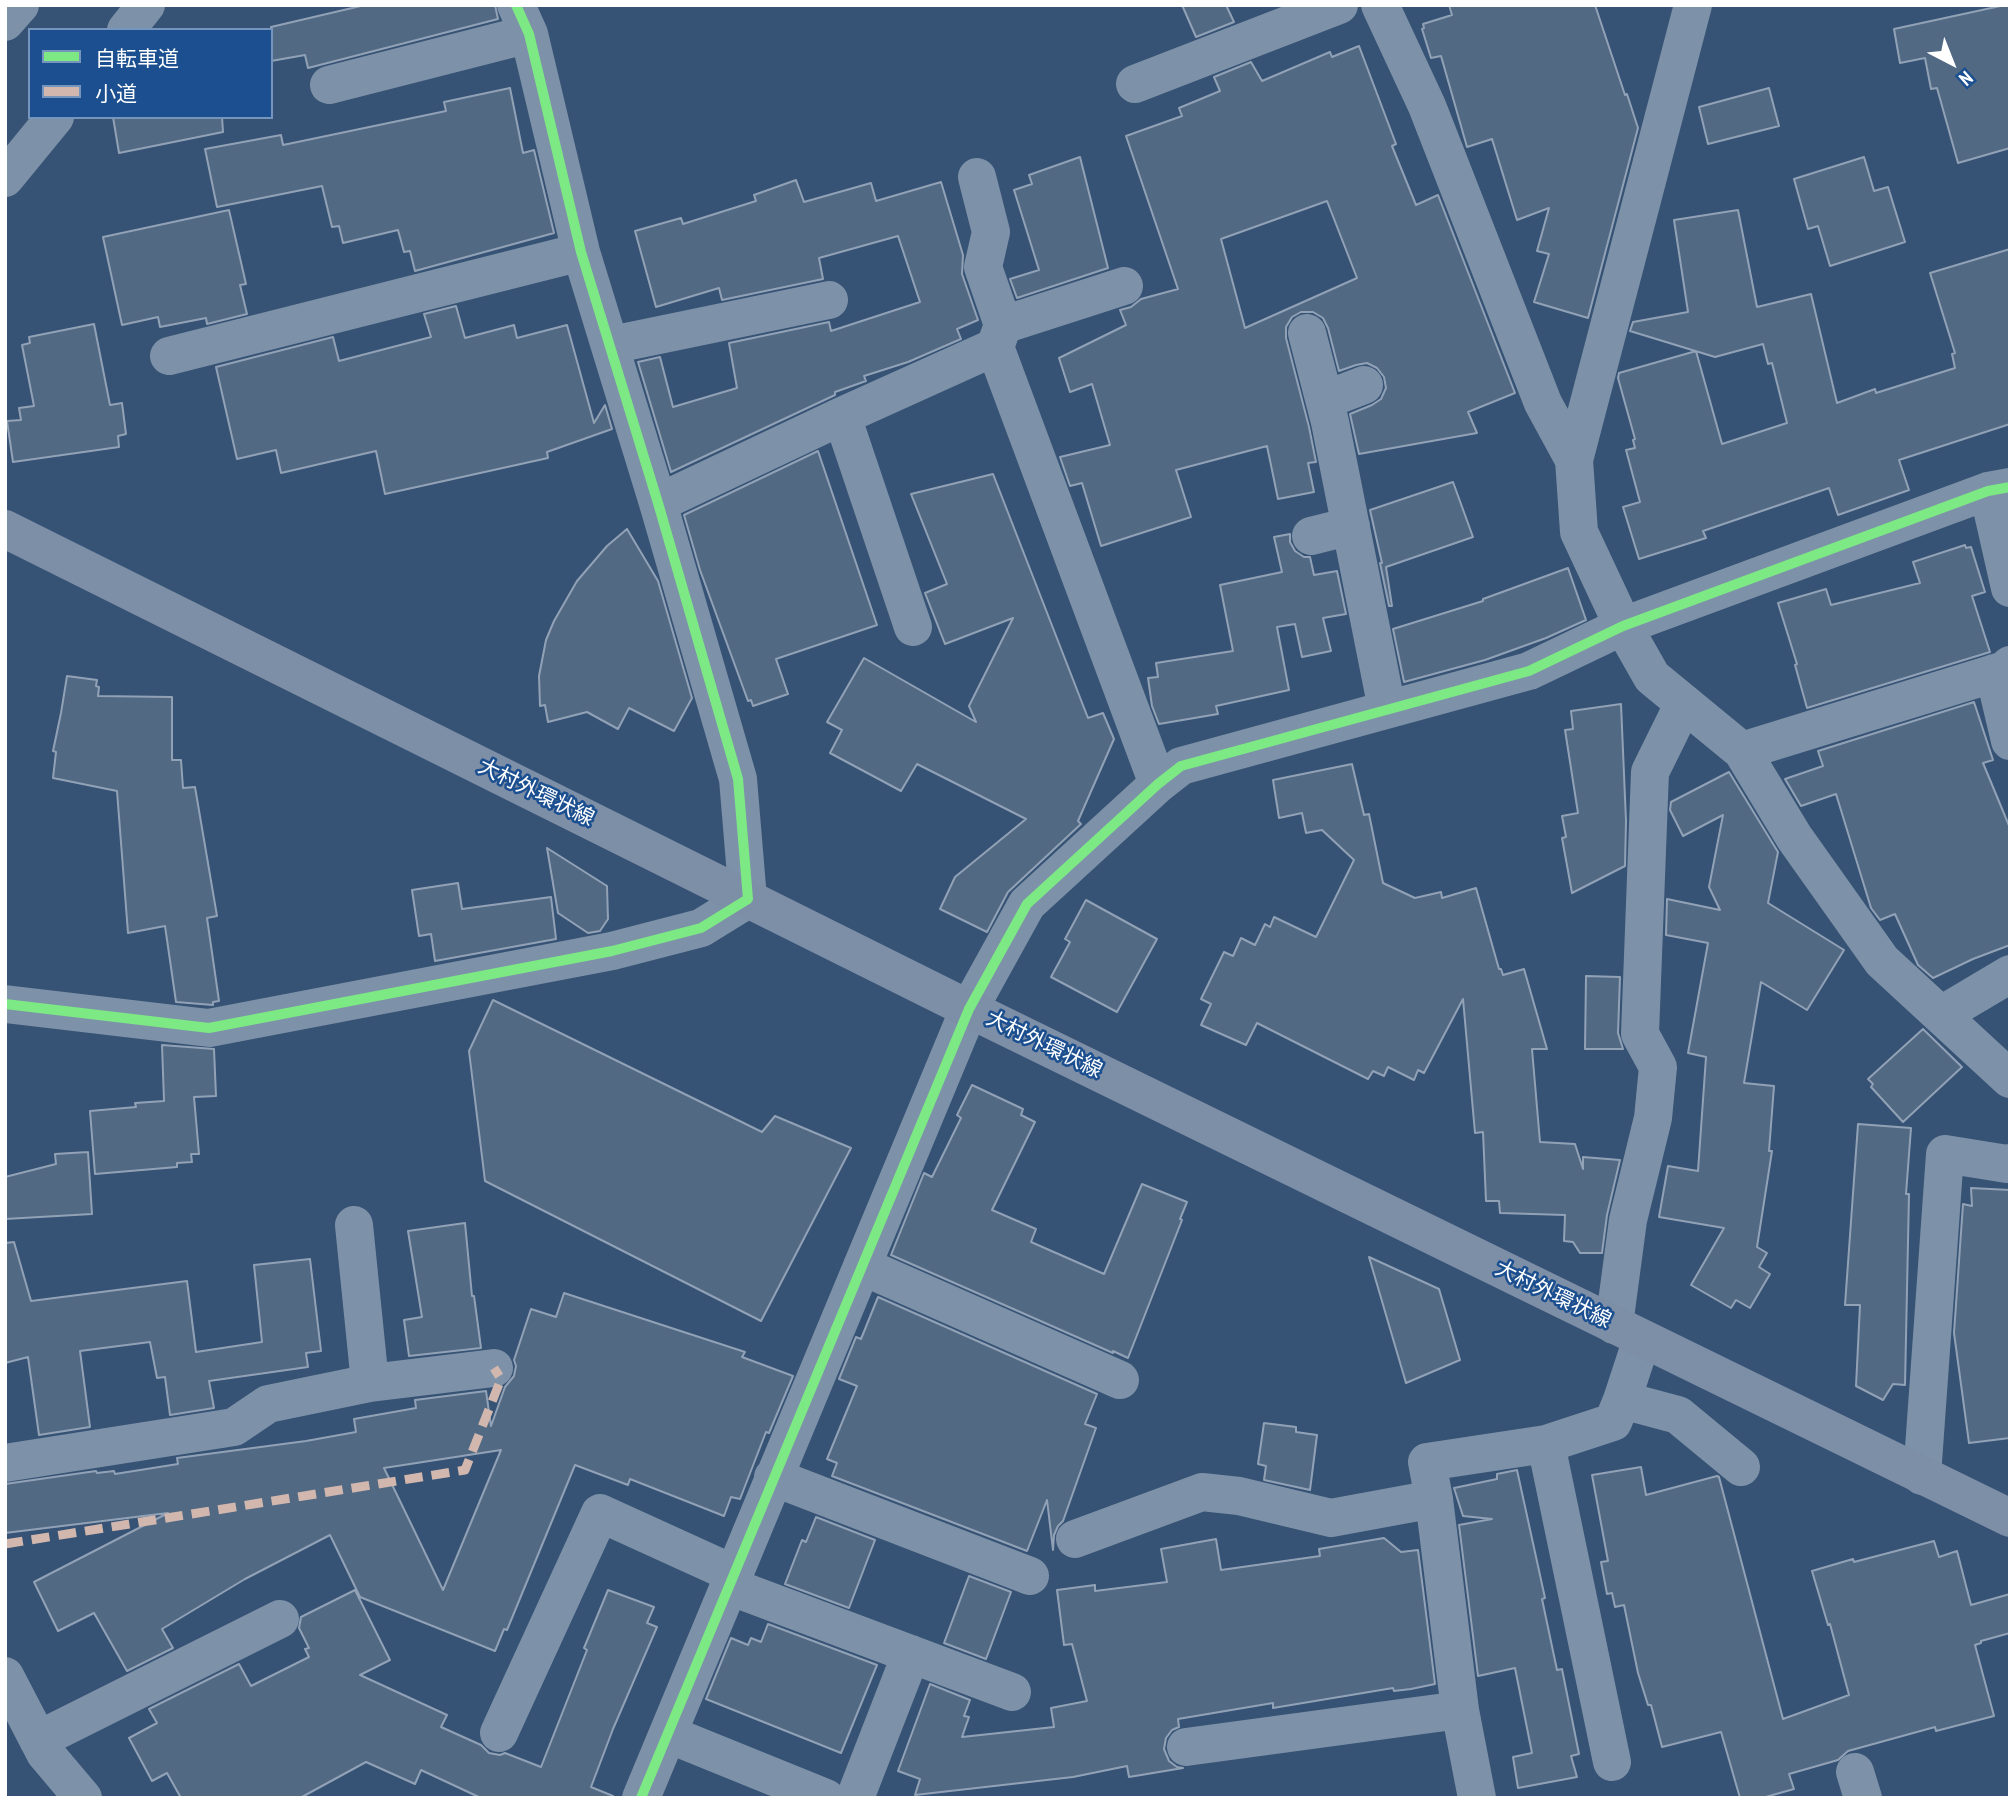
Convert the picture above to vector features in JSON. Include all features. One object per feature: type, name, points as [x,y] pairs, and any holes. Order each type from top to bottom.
[{"type":"main road","name":"大村外環状線","points":[[5,529],[969,1009],[2010,1518]]},
{"type":"street","points":[[5,22],[20,5]]},
{"type":"street","points":[[128,28],[146,5]]},
{"type":"street","points":[[1135,84],[1339,5]]},
{"type":"street","points":[[1380,5],[1427,106],[1543,403],[1574,460]]},
{"type":"street","points":[[1693,5],[1574,460],[1579,532],[1623,626],[1652,677],[1742,751],[1794,837],[1882,961],[2010,1079]]},
{"type":"street","points":[[5,1004],[209,1028],[612,951],[701,928],[748,899],[738,779],[611,345],[581,252],[522,20],[329,85]]},
{"type":"street","points":[[5,178],[53,119]]},
{"type":"street","points":[[977,177],[991,232],[983,267],[999,336],[1158,784]]},
{"type":"street","points":[[169,356],[581,252]]},
{"type":"street","points":[[658,503],[842,416],[999,336],[1124,286]]},
{"type":"street","points":[[611,345],[829,300]]},
{"type":"street","points":[[1307,333],[1325,400],[1387,709]]},
{"type":"street","points":[[1325,400],[1364,385]]},
{"type":"street","points":[[842,416],[913,627]]},
{"type":"street","points":[[641,1798],[969,1009],[1027,904],[1158,784],[1181,766],[1529,671],[1623,626],[1999,489],[2010,588]]},
{"type":"street","points":[[1311,536],[1351,526]]},
{"type":"street","points":[[1742,751],[2002,669],[2010,741]]},
{"type":"street","points":[[1477,1798],[1460,1710],[1427,1462],[1546,1444],[1613,1422],[1622,1401],[1628,1332],[1628,1220],[1653,1118],[1658,1067],[1640,1034],[1650,772],[1684,703]]},
{"type":"street","points":[[1941,1015],[2010,974]]},
{"type":"street","points":[[1922,1476],[1945,1154],[2010,1163]]},
{"type":"street","points":[[354,1224],[370,1383]]},
{"type":"street","points":[[862,1266],[1120,1381]]},
{"type":"street","points":[[5,1463],[234,1427],[268,1404],[370,1383],[494,1368]]},
{"type":"street","points":[[1622,1401],[1678,1415],[1741,1467]]},
{"type":"street","points":[[1546,1444],[1612,1762]]},
{"type":"street","points":[[774,1478],[1030,1576]]},
{"type":"street","points":[[1075,1539],[1202,1492],[1239,1496],[1331,1518],[1434,1499]]},
{"type":"street","points":[[499,1733],[600,1513],[732,1580],[911,1654],[1012,1692]]},
{"type":"street","points":[[38,1740],[280,1619]]},
{"type":"street","points":[[855,1798],[911,1654]]},
{"type":"street","points":[[5,1676],[45,1753],[83,1798]]},
{"type":"street","points":[[1186,1747],[1460,1710]]},
{"type":"street","points":[[668,1734],[826,1798]]},
{"type":"building","points":[[365,5],[495,5],[498,19],[308,68],[305,55],[273,61],[271,27]]},
{"type":"building","points":[[1182,5],[1226,5],[1234,22],[1196,37]]},
{"type":"building","points":[[1449,5],[1595,5],[1638,128],[1588,318],[1534,302],[1549,254],[1537,251],[1549,208],[1517,220],[1492,139],[1467,147],[1441,56],[1431,58],[1422,29],[1423,24],[1452,15]]},
{"type":"building","points":[[2010,5],[2010,148],[1958,163],[1937,88],[1931,89],[1925,58],[1900,63],[1894,29]]},
{"type":"building","points":[[1359,46],[1396,144],[1392,146],[1416,205],[1438,195],[1515,393],[1468,412],[1477,433],[1359,454],[1350,414],[1381,399],[1386,388],[1384,377],[1377,368],[1367,363],[1339,371],[1323,318],[1313,312],[1301,312],[1292,317],[1286,327],[1286,338],[1316,462],[1308,463],[1314,492],[1278,499],[1267,446],[1176,470],[1191,517],[1101,546],[1082,483],[1070,486],[1060,457],[1110,445],[1092,384],[1070,392],[1059,358],[1126,325],[1120,310],[1131,307],[1141,299],[1178,289],[1126,136],[1182,116],[1179,108],[1220,91],[1214,77],[1251,62],[1262,81],[1330,52],[1332,57]],"holes":[[[1327,201],[1357,278],[1245,328],[1221,239]]]},
{"type":"building","points":[[510,88],[523,153],[534,150],[554,233],[415,271],[410,251],[404,252],[398,230],[343,243],[339,226],[332,227],[322,186],[217,207],[205,149],[281,135],[283,145],[446,111],[444,102]]},
{"type":"building","points":[[1769,88],[1779,126],[1708,144],[1699,107]]},
{"type":"building","points":[[113,119],[222,119],[223,132],[119,153]]},
{"type":"building","points":[[1080,157],[1108,268],[1017,298],[1010,279],[1039,270],[1014,190],[1032,184],[1029,175]]},
{"type":"building","points":[[1864,157],[1874,191],[1888,187],[1905,242],[1830,266],[1818,226],[1808,229],[1794,179]]},
{"type":"building","points":[[796,180],[804,202],[871,183],[876,201],[941,182],[963,255],[962,274],[978,320],[957,329],[961,339],[908,362],[864,376],[866,381],[835,392],[835,395],[671,472],[638,362],[660,357],[673,407],[737,388],[729,343],[829,322],[831,331],[920,302],[898,236],[819,258],[823,279],[722,300],[719,288],[656,307],[635,231],[681,218],[683,224],[756,201],[754,195]]},
{"type":"building","points":[[229,210],[246,284],[240,285],[247,314],[207,324],[206,318],[160,327],[158,317],[122,325],[103,237]]},
{"type":"building","points":[[1738,210],[1757,307],[1811,294],[1837,403],[1875,389],[1876,393],[1955,368],[1952,354],[1955,353],[1930,273],[2010,249],[2010,424],[1899,460],[1909,490],[1838,515],[1829,488],[1703,531],[1706,538],[1639,559],[1623,507],[1640,502],[1626,450],[1635,448],[1635,439],[1618,378],[1619,373],[1696,351],[1630,331],[1633,322],[1688,312],[1674,220]],"holes":[[[1763,344],[1768,364],[1772,363],[1787,423],[1722,444],[1696,351],[1715,357]]]},
{"type":"building","points":[[456,306],[465,338],[514,325],[517,338],[567,325],[594,423],[605,405],[612,429],[547,452],[548,458],[385,494],[376,451],[281,473],[276,450],[237,459],[216,367],[333,337],[339,361],[431,337],[424,314]]},
{"type":"building","points":[[94,324],[110,405],[122,403],[126,434],[118,436],[119,447],[13,462],[7,421],[21,420],[19,408],[34,406],[22,345],[30,343],[29,337]]},
{"type":"building","points":[[818,451],[877,625],[776,659],[788,694],[753,706],[751,700],[748,701],[700,570],[684,515]]},
{"type":"building","points":[[993,474],[1088,718],[1103,713],[1114,739],[1078,821],[1081,824],[1008,892],[987,932],[940,909],[955,877],[1026,819],[917,764],[901,791],[830,753],[842,730],[827,722],[864,658],[976,722],[969,706],[1013,618],[945,644],[925,593],[947,584],[911,494]]},
{"type":"building","points":[[1453,482],[1473,537],[1386,567],[1392,606],[1389,606],[1370,510]]},
{"type":"building","points":[[627,529],[658,581],[692,698],[674,731],[629,708],[618,729],[587,712],[548,722],[545,705],[540,706],[539,676],[546,640],[577,581],[607,546]]},
{"type":"building","points":[[1290,534],[1290,542],[1295,551],[1304,557],[1310,557],[1314,575],[1337,571],[1346,614],[1323,618],[1331,651],[1302,657],[1295,624],[1277,627],[1289,690],[1216,706],[1218,714],[1159,724],[1152,706],[1148,678],[1158,677],[1156,663],[1233,651],[1220,585],[1282,572],[1274,537]]},
{"type":"building","points":[[1965,545],[1966,548],[1971,547],[1985,592],[1972,596],[1990,652],[1807,708],[1778,603],[1826,589],[1831,605],[1920,583],[1913,562]]},
{"type":"building","points":[[1568,568],[1586,620],[1485,660],[1404,682],[1393,629],[1483,601]]},
{"type":"building","points":[[67,676],[97,680],[98,696],[172,697],[172,760],[181,760],[183,788],[195,787],[217,916],[207,918],[219,1001],[213,1002],[213,1005],[176,1002],[165,926],[128,933],[117,791],[53,778],[56,752],[53,751]]},
{"type":"building","points":[[1974,702],[1993,760],[1983,763],[2010,828],[2010,945],[1933,978],[1918,965],[1895,914],[1880,920],[1871,908],[1836,794],[1801,806],[1785,779],[1823,766],[1818,751]]},
{"type":"building","points":[[1621,704],[1626,821],[1625,866],[1572,893],[1562,838],[1566,837],[1562,816],[1578,813],[1565,730],[1573,729],[1571,711]]},
{"type":"building","points":[[1352,764],[1364,815],[1369,814],[1383,883],[1415,898],[1441,892],[1442,898],[1476,888],[1499,969],[1503,975],[1524,969],[1547,1049],[1532,1049],[1540,1142],[1575,1144],[1583,1169],[1583,1157],[1620,1160],[1607,1215],[1602,1253],[1580,1253],[1573,1242],[1564,1241],[1565,1215],[1500,1213],[1499,1201],[1486,1201],[1483,1132],[1475,1133],[1463,999],[1424,1073],[1418,1070],[1414,1080],[1388,1067],[1384,1076],[1373,1071],[1368,1079],[1257,1023],[1246,1045],[1201,1025],[1211,1004],[1201,999],[1224,952],[1233,956],[1241,938],[1255,945],[1265,924],[1270,927],[1274,917],[1316,937],[1354,860],[1322,830],[1306,833],[1302,813],[1279,818],[1273,780]]},
{"type":"building","points":[[1729,772],[1778,852],[1768,903],[1844,950],[1807,1010],[1761,982],[1744,1083],[1774,1086],[1769,1151],[1772,1151],[1757,1247],[1767,1253],[1759,1267],[1770,1274],[1750,1308],[1736,1300],[1731,1308],[1691,1285],[1724,1228],[1659,1217],[1668,1166],[1698,1171],[1706,1057],[1688,1053],[1708,943],[1666,935],[1667,899],[1720,910],[1709,887],[1723,815],[1683,836],[1670,810],[1671,802]]},
{"type":"building","points":[[547,848],[607,886],[608,919],[600,931],[588,933],[558,913]]},
{"type":"building","points":[[458,883],[462,909],[551,897],[556,939],[435,961],[431,934],[419,936],[412,890]]},
{"type":"building","points":[[1086,900],[1157,939],[1117,1012],[1051,977],[1070,942],[1065,939]]},
{"type":"building","points":[[1586,976],[1620,977],[1618,1033],[1623,1049],[1585,1049]]},
{"type":"building","points":[[493,1000],[762,1132],[775,1116],[851,1148],[761,1321],[485,1181],[469,1051]]},
{"type":"building","points":[[1923,1029],[1962,1067],[1903,1122],[1871,1087],[1873,1084],[1868,1079]]},
{"type":"building","points":[[162,1045],[214,1049],[216,1096],[194,1097],[199,1154],[191,1154],[192,1162],[177,1163],[177,1167],[95,1174],[90,1111],[136,1107],[135,1103],[164,1101]]},
{"type":"building","points":[[972,1085],[1023,1109],[1021,1115],[1035,1122],[992,1210],[1036,1229],[1031,1242],[1104,1274],[1142,1184],[1187,1202],[1128,1358],[891,1255],[924,1173],[932,1177],[961,1118],[957,1115]]},
{"type":"building","points":[[1858,1124],[1911,1128],[1906,1194],[1909,1194],[1905,1385],[1893,1384],[1883,1400],[1856,1386],[1860,1305],[1845,1305]]},
{"type":"building","points":[[88,1152],[92,1214],[5,1219],[5,1177],[56,1164],[55,1154]]},
{"type":"building","points":[[1971,1188],[2010,1190],[2010,1438],[1969,1443],[1954,1333],[1963,1204],[1972,1206]]},
{"type":"building","points":[[465,1223],[472,1296],[481,1348],[409,1356],[404,1320],[422,1317],[408,1231]]},
{"type":"building","points":[[14,1242],[31,1301],[187,1281],[196,1352],[262,1342],[254,1265],[310,1259],[321,1351],[306,1353],[308,1367],[209,1381],[214,1408],[170,1415],[165,1377],[157,1378],[150,1342],[80,1351],[90,1427],[39,1435],[28,1357],[5,1363],[5,1243]]},
{"type":"building","points":[[1369,1257],[1439,1289],[1460,1360],[1406,1383]]},
{"type":"building","points":[[564,1293],[745,1352],[742,1357],[793,1376],[769,1433],[766,1432],[740,1499],[731,1497],[724,1516],[630,1479],[628,1485],[575,1465],[507,1630],[504,1629],[495,1651],[360,1597],[330,1535],[245,1579],[162,1629],[173,1648],[127,1671],[94,1613],[58,1631],[34,1582],[168,1513],[5,1533],[5,1484],[96,1471],[114,1471],[115,1474],[178,1464],[177,1458],[356,1432],[354,1419],[416,1408],[415,1400],[486,1391],[491,1426],[505,1387],[514,1376],[514,1360],[531,1309],[556,1317]],"holes":[[[501,1450],[443,1590],[384,1468]]]},
{"type":"building","points":[[878,1297],[1097,1394],[1085,1424],[1096,1428],[1063,1521],[1054,1535],[1053,1550],[1047,1500],[1027,1551],[832,1476],[837,1463],[827,1459],[857,1386],[839,1379],[856,1337],[861,1339]]},
{"type":"building","points":[[1264,1423],[1296,1427],[1296,1432],[1317,1435],[1310,1490],[1264,1480],[1266,1466],[1258,1464]]},
{"type":"building","points":[[1641,1467],[1646,1495],[1719,1477],[1783,1719],[1849,1695],[1812,1571],[1934,1541],[1939,1557],[1957,1551],[1971,1605],[2010,1594],[2010,1633],[1975,1645],[1994,1716],[1936,1731],[1935,1727],[1848,1751],[1838,1760],[1789,1774],[1794,1789],[1762,1798],[1740,1798],[1721,1732],[1662,1747],[1651,1705],[1648,1705],[1638,1673],[1624,1605],[1615,1607],[1612,1593],[1607,1594],[1601,1562],[1608,1561],[1592,1475]]},
{"type":"building","points":[[1517,1470],[1545,1598],[1542,1599],[1557,1670],[1562,1669],[1579,1754],[1571,1756],[1577,1777],[1518,1788],[1513,1757],[1532,1753],[1515,1668],[1478,1676],[1459,1525],[1492,1519],[1463,1516],[1454,1488],[1497,1479],[1497,1474]]},
{"type":"building","points":[[816,1517],[875,1540],[849,1608],[785,1584],[802,1540],[806,1542]]},
{"type":"building","points":[[1384,1538],[1401,1552],[1418,1550],[1435,1684],[1394,1691],[1393,1688],[1273,1708],[1273,1703],[1178,1719],[1179,1727],[1172,1730],[1166,1738],[1164,1749],[1169,1761],[1183,1768],[1129,1777],[1127,1766],[1073,1777],[915,1795],[920,1779],[898,1771],[930,1684],[970,1700],[964,1716],[969,1717],[962,1737],[1054,1727],[1051,1708],[1087,1701],[1072,1644],[1064,1645],[1057,1590],[1095,1585],[1095,1591],[1167,1582],[1161,1549],[1216,1539],[1221,1570],[1320,1556],[1319,1549]]},
{"type":"building","points":[[969,1576],[1011,1592],[986,1659],[944,1643]]},
{"type":"building","points":[[355,1590],[390,1660],[360,1675],[447,1715],[441,1727],[481,1745],[489,1753],[505,1753],[541,1767],[608,1590],[654,1607],[647,1623],[657,1627],[591,1787],[613,1798],[481,1798],[421,1770],[415,1784],[366,1762],[300,1798],[181,1798],[167,1773],[152,1781],[129,1738],[157,1723],[149,1709],[239,1664],[251,1686],[309,1657],[305,1649],[309,1648],[299,1628],[301,1617]]},
{"type":"building","points":[[768,1624],[877,1665],[841,1753],[706,1699],[731,1638],[748,1645],[751,1638],[761,1642]]},
{"type":"marked path","points":[[5,1544],[465,1470],[501,1379],[494,1368]]},
{"type":"cycle path","points":[[5,1004],[209,1028],[612,951],[701,928],[748,899],[738,779],[658,503],[581,252],[529,34],[516,5]]},
{"type":"cycle path","points":[[641,1798],[969,1009],[1027,904],[1181,766],[1529,671],[1623,626],[1988,491],[2010,487]]}]
